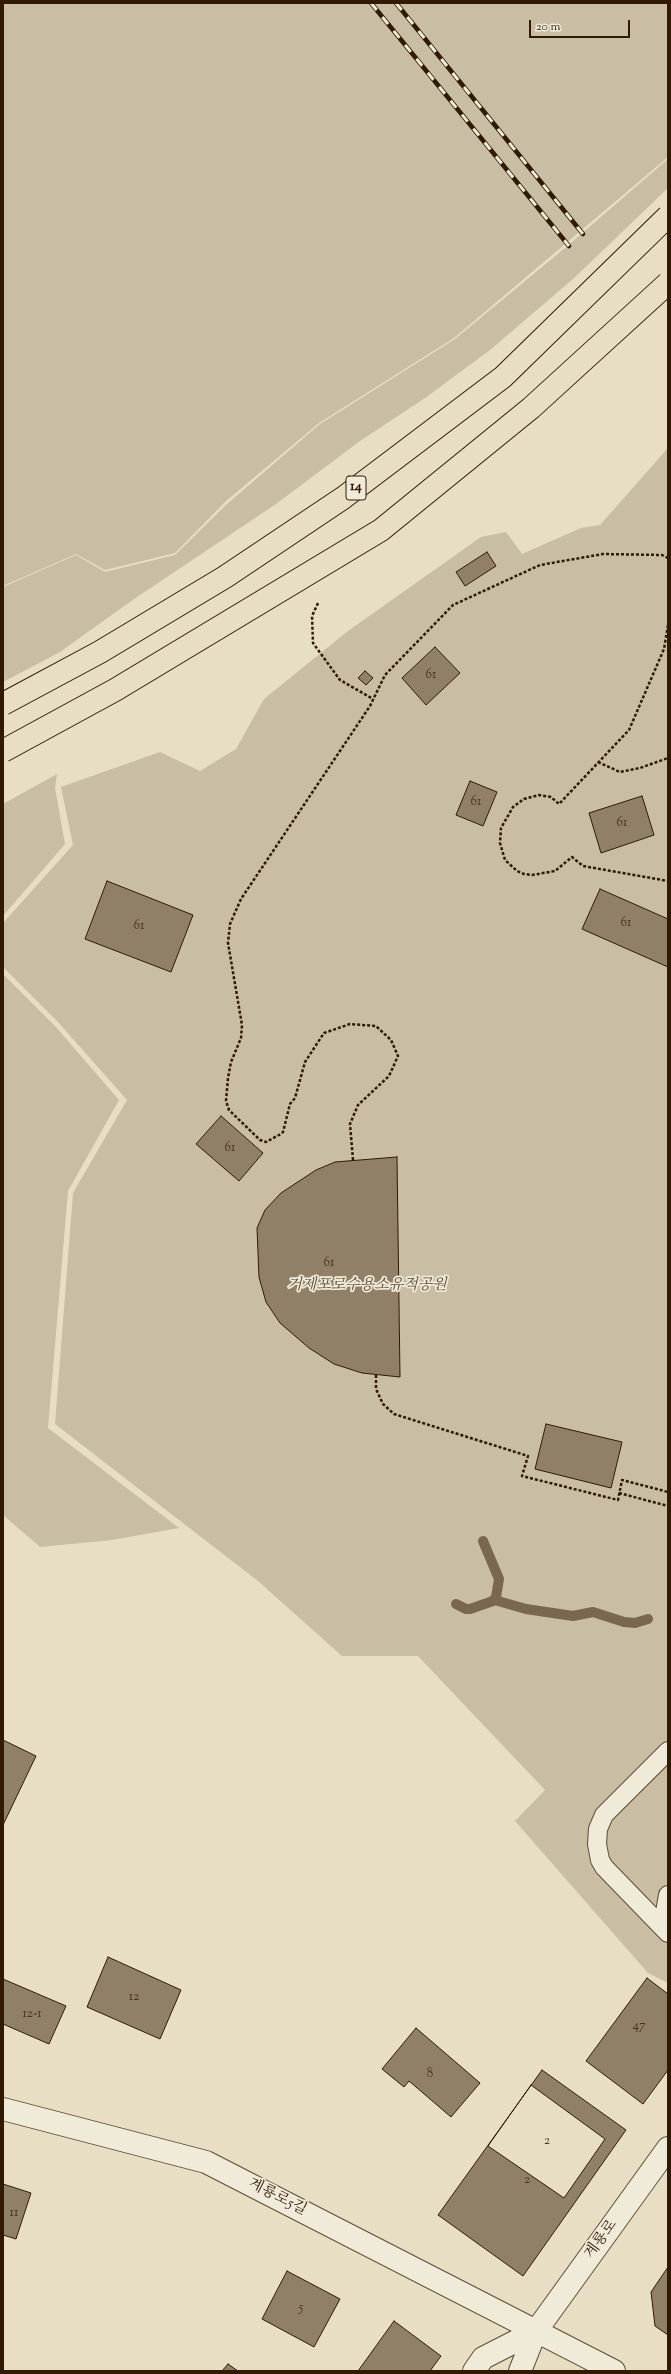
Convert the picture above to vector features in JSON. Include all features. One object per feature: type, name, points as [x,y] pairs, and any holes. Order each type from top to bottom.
[{"type":"highway","name":"14","points":[[3,704],[100,652],[218,581],[343,498],[503,377],[668,216]]},
{"type":"highway","points":[[3,751],[115,690],[381,530],[531,408],[668,283]]},
{"type":"street","name":"계룡로5길","points":[[3,2108],[206,2162],[614,2371]]},
{"type":"street","name":"계룡로","points":[[520,2371],[536,2331],[668,2148]]},
{"type":"street","name":"계룡로","points":[[474,2371],[483,2358],[536,2331]]},
{"type":"lane","points":[[668,1750],[604,1815],[598,1829],[597,1844],[600,1860],[604,1867],[668,1933]]},
{"type":"lane","points":[[668,1896],[665,1912],[668,1924]]},
{"type":"path","points":[[353,1160],[350,1124],[358,1105],[389,1076],[398,1056],[391,1040],[376,1026],[350,1024],[324,1033],[305,1062],[295,1098],[287,1112],[283,1132],[275,1138],[266,1142],[260,1140],[229,1110],[226,1101],[228,1078],[231,1062],[241,1038],[242,1025],[228,943],[230,924],[241,899],[370,706],[377,688],[385,676],[453,605],[540,565],[603,554],[662,555],[668,558]]},
{"type":"path","points":[[668,625],[664,649],[629,730],[559,804],[550,797],[540,795],[524,799],[513,807],[501,828],[500,836],[500,843],[505,860],[517,871],[532,875],[555,871],[572,857],[583,866],[668,881]]},
{"type":"path","points":[[598,762],[620,772],[640,768],[668,758]]},
{"type":"path","points":[[376,1375],[376,1389],[383,1404],[394,1414],[528,1456],[522,1476],[618,1500],[622,1480],[668,1492]]},
{"type":"path","points":[[619,1493],[668,1506]]},
{"type":"green space","points":[[3,3],[668,3],[668,157],[454,338],[319,423],[225,502],[175,553],[105,570],[76,554],[3,586]]},
{"type":"green space","points":[[668,159],[668,188],[573,279],[490,350],[425,398],[360,441],[276,504],[134,599],[60,652],[3,682],[3,587],[76,555],[105,572],[175,555],[227,504],[320,424],[455,339],[565,248]]},
{"type":"green space","name":"거제포로수용소유적공원","points":[[668,448],[668,1983],[648,1973],[515,1821],[545,1790],[418,1656],[342,1656],[258,1581],[55,1424],[73,1193],[127,1100],[58,1022],[3,967],[3,923],[73,845],[61,787],[160,752],[200,771],[236,749],[264,699],[348,631],[481,537],[506,532],[522,554],[581,528],[600,525]]},
{"type":"green space","points":[[57,774],[55,788],[65,844],[3,916],[3,804]]},
{"type":"green space","points":[[3,974],[55,1026],[119,1100],[68,1191],[48,1428],[179,1528],[112,1540],[40,1547],[3,1515]]},
{"type":"building","points":[[487,552],[496,566],[465,586],[456,572]]},
{"type":"building","points":[[435,647],[460,673],[426,705],[402,678]]},
{"type":"building","points":[[365,671],[373,678],[366,685],[358,678]]},
{"type":"building","points":[[470,781],[497,792],[483,826],[456,815]]},
{"type":"building","points":[[642,796],[654,835],[601,853],[589,813]]},
{"type":"building","points":[[107,881],[193,915],[171,972],[85,939]]},
{"type":"building","points":[[600,889],[668,919],[668,967],[582,929]]},
{"type":"building","points":[[221,1116],[263,1153],[239,1181],[196,1144]]},
{"type":"building","points":[[397,1157],[400,1377],[362,1373],[334,1364],[309,1348],[280,1323],[266,1302],[259,1277],[257,1228],[265,1210],[281,1193],[316,1170],[335,1162]]},
{"type":"building","points":[[546,1424],[622,1442],[611,1488],[535,1469]]},
{"type":"building","points":[[3,1740],[36,1756],[3,1825]]},
{"type":"building","points":[[108,1957],[181,1990],[160,2039],[87,2007]]},
{"type":"building","points":[[647,1978],[668,1994],[668,2070],[643,2104],[586,2061]]},
{"type":"building","points":[[3,1979],[66,2006],[49,2044],[3,2024]]},
{"type":"building","points":[[416,2028],[480,2083],[451,2117],[409,2081],[404,2087],[382,2069]]},
{"type":"building","points":[[542,2070],[626,2130],[523,2276],[438,2215]]},
{"type":"building","points":[[531,2085],[605,2139],[564,2198],[488,2146]]},
{"type":"building","points":[[3,2184],[31,2193],[16,2239],[3,2235]]},
{"type":"building","points":[[668,2267],[668,2335],[655,2326],[651,2292]]},
{"type":"building","points":[[287,2271],[340,2299],[314,2347],[262,2319]]},
{"type":"building","points":[[394,2321],[441,2356],[430,2371],[358,2371]]},
{"type":"building","points":[[228,2364],[238,2371],[222,2371]]},
{"type":"waterway","points":[[483,1541],[499,1579],[496,1597]]},
{"type":"waterway","points":[[456,1604],[466,1609],[470,1609],[493,1601],[496,1597],[498,1601],[526,1609],[573,1616],[593,1612],[624,1622],[635,1623],[648,1619]]},
{"type":"railway","points":[[371,3],[569,246]]},
{"type":"railway","points":[[396,3],[583,234]]}]
